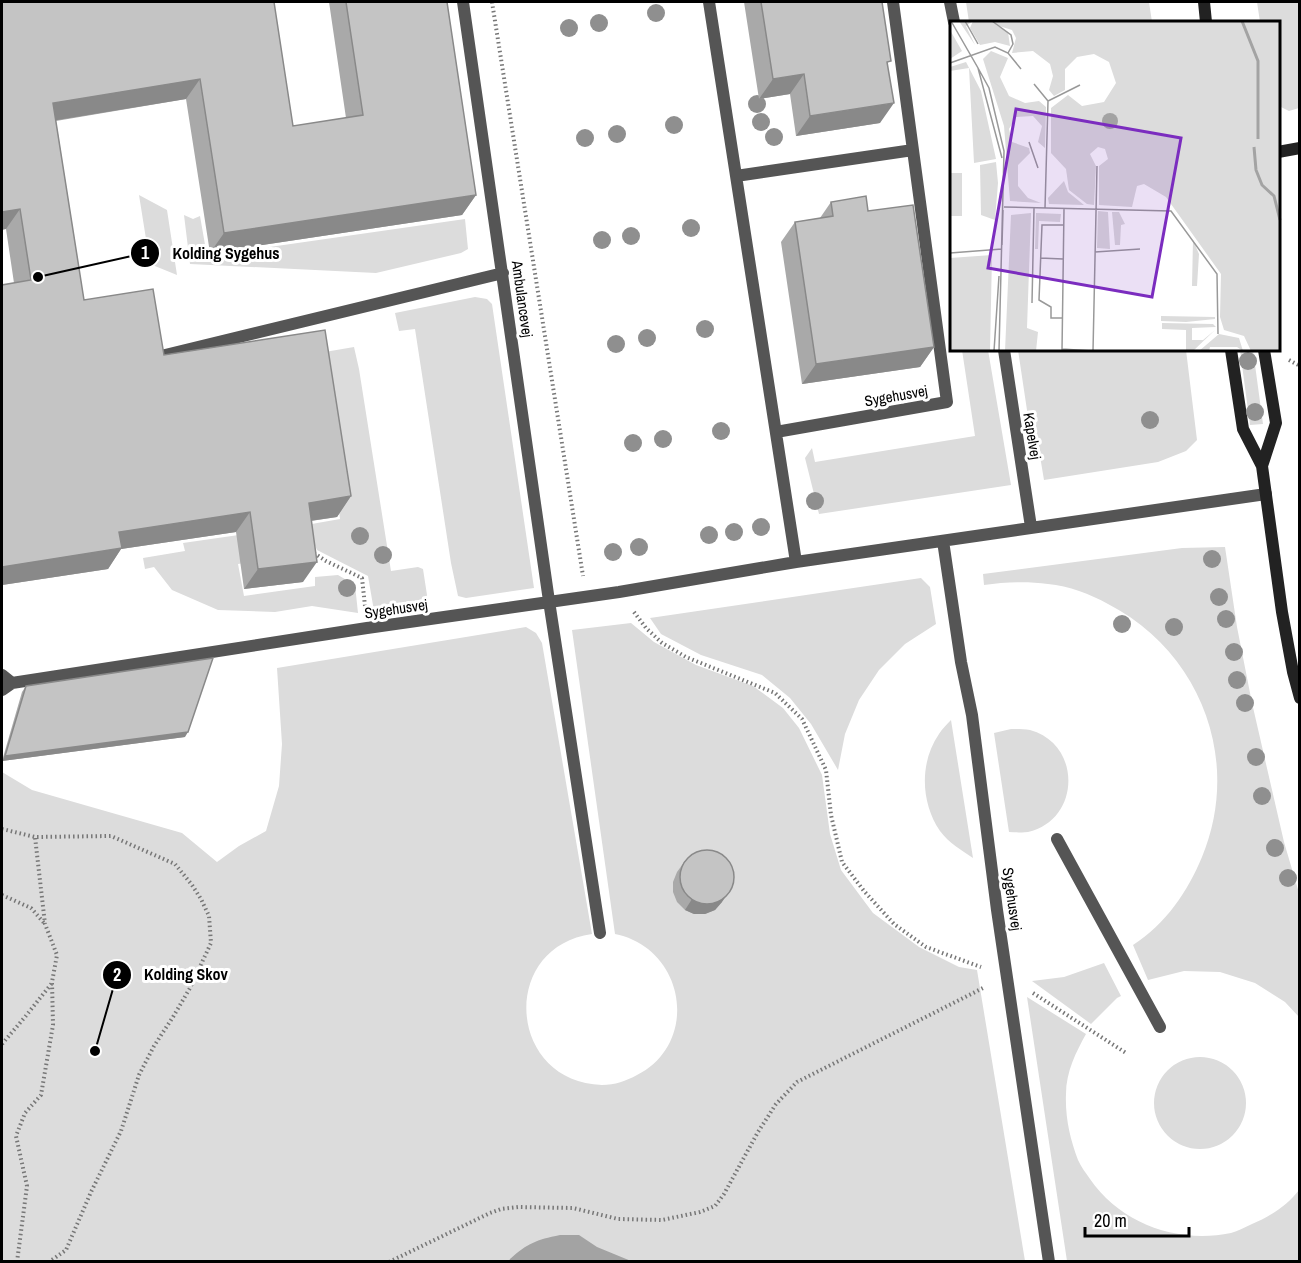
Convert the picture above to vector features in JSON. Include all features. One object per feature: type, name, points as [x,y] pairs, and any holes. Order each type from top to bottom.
[{"type":"street","points":[[1204,2],[1206,21]]},
{"type":"street","points":[[1280,152],[1299,148]]},
{"type":"street","points":[[1231,351],[1243,429],[1262,466],[1282,612],[1299,698]]},
{"type":"street","points":[[1262,466],[1276,423],[1264,351]]},
{"type":"lane","name":"Ambulancevej","points":[[463,2],[549,601],[600,933]]},
{"type":"lane","points":[[709,2],[796,562]]},
{"type":"lane","name":"Sygehusvej","points":[[776,432],[947,402],[893,2]]},
{"type":"lane","points":[[950,2],[954,21]]},
{"type":"lane","points":[[736,176],[913,150]]},
{"type":"lane","points":[[161,356],[503,273]]},
{"type":"lane","name":"Kapelvej","points":[[1004,351],[1031,527]]},
{"type":"lane","name":"Sygehusvej","points":[[7,686],[367,628],[619,592],[796,562],[1266,494]]},
{"type":"lane","name":"Sygehusvej","points":[[943,541],[961,663],[972,715],[1049,1262]]},
{"type":"lane","points":[[2,675],[7,686]]},
{"type":"lane","points":[[1057,839],[1160,1027]]},
{"type":"path","points":[[492,2],[586,597]]},
{"type":"path","points":[[516,210],[525,209]]},
{"type":"path","points":[[310,550],[326,561],[362,578]]},
{"type":"path","points":[[619,592],[646,628],[662,643],[686,657],[775,693],[801,718],[826,770],[831,815],[842,862],[894,924],[926,947],[1007,976],[1126,1053]]},
{"type":"path","points":[[2,829],[35,837],[111,836],[175,864],[201,899],[208,916],[211,943],[190,988],[153,1046],[139,1075],[121,1131],[66,1250],[49,1262]]},
{"type":"path","points":[[17,1262],[27,1186],[16,1136],[25,1113],[41,1095],[53,1025],[52,982],[57,955],[45,924],[35,837]]},
{"type":"path","points":[[2,895],[31,908],[45,924]]},
{"type":"path","points":[[389,1262],[501,1209],[573,1208],[618,1219],[662,1220],[700,1212],[715,1206],[776,1104],[797,1082],[1007,976]]},
{"type":"path","points":[[2,1044],[52,982]]},
{"type":"shaded area","points":[[966,2],[1149,2],[1152,21],[969,21]]},
{"type":"shaded area","points":[[1257,2],[1299,2],[1299,108],[1289,111],[1280,106],[1280,21],[1260,21]]},
{"type":"shaded area","points":[[139,195],[167,210],[177,275],[150,264]]},
{"type":"shaded area","points":[[184,215],[193,219],[200,216],[207,256],[465,219],[468,249],[461,253],[376,273],[190,264]]},
{"type":"shaded area","points":[[475,297],[487,299],[492,304],[534,588],[466,598],[458,596],[451,563],[415,329],[399,331],[395,313]]},
{"type":"shaded area","points":[[354,347],[391,571],[418,567],[423,569],[427,595],[424,604],[374,611],[368,576],[317,550],[306,525],[340,519],[319,353]]},
{"type":"shaded area","points":[[962,351],[988,351],[1011,485],[819,514],[805,458],[812,448],[815,462],[975,436]]},
{"type":"shaded area","points":[[1018,351],[1186,351],[1197,440],[1186,451],[1158,462],[1044,480],[1040,456],[1034,457]]},
{"type":"shaded area","points":[[1240,351],[1253,351],[1263,424],[1250,425]]},
{"type":"shaded area","points":[[294,527],[304,554],[238,564],[244,596],[315,586],[315,577],[338,575],[355,585],[358,613],[312,606],[275,612],[218,610],[172,590],[154,567],[145,569],[143,558],[185,551],[183,543]]},
{"type":"shaded area","points":[[1225,547],[1237,627],[1252,703],[1284,842],[1299,893],[1299,1017],[1285,1002],[1255,983],[1220,972],[1184,971],[1148,980],[1133,945],[1155,928],[1182,895],[1202,857],[1213,820],[1217,783],[1214,747],[1205,712],[1189,680],[1168,650],[1140,625],[1108,604],[1079,591],[1040,583],[1016,582],[984,585],[983,574],[1182,548]]},
{"type":"shaded area","points":[[921,578],[930,587],[936,624],[905,644],[879,670],[859,700],[845,734],[838,770],[811,724],[790,698],[762,675],[701,655],[661,634],[650,618]]},
{"type":"shaded area","points":[[631,623],[654,642],[696,665],[753,686],[783,708],[799,728],[822,775],[830,834],[841,870],[873,913],[919,947],[959,967],[977,970],[1025,1261],[2,1262],[2,772],[32,790],[182,833],[217,862],[266,831],[279,786],[282,744],[277,668],[526,627],[536,633],[542,643],[592,934],[562,944],[541,963],[529,987],[527,1013],[533,1039],[547,1062],[570,1078],[602,1085],[625,1081],[654,1064],[666,1050],[674,1033],[677,1015],[676,997],[671,980],[662,963],[641,944],[615,934],[572,630]]},
{"type":"shaded area","points":[[951,720],[973,858],[951,843],[940,831],[926,796],[928,757],[939,734]]},
{"type":"shaded area","points":[[1011,729],[1030,730],[1047,738],[1059,750],[1066,765],[1068,782],[1066,798],[1058,813],[1045,825],[1028,832],[1009,832],[994,733]]},
{"type":"shaded area","points":[[1104,963],[1121,996],[1091,1024],[1032,981],[1064,977]]},
{"type":"shaded area","points":[[1027,997],[1086,1034],[1070,1070],[1066,1086],[1066,1111],[1070,1136],[1078,1160],[1103,1195],[1134,1219],[1152,1227],[1171,1233],[1211,1236],[1234,1232],[1265,1218],[1284,1206],[1299,1190],[1299,1261],[1067,1261]]},
{"type":"shaded area","points":[[1200,1057],[1226,1065],[1238,1077],[1246,1103],[1238,1129],[1226,1141],[1200,1149],[1174,1141],[1162,1129],[1154,1103],[1162,1077],[1174,1065]]},
{"type":"shaded area","points":[[560,1235],[579,1235],[597,1247],[631,1261],[509,1261],[533,1243]]},
{"type":"building","points":[[2,2],[274,2],[293,126],[363,115],[346,2],[447,2],[476,195],[224,233],[200,79],[53,103],[84,300],[153,289],[164,355],[325,330],[351,496],[309,503],[317,562],[258,569],[250,512],[119,532],[122,548],[2,567],[2,285],[31,280],[20,209],[2,212]]},
{"type":"building","points":[[761,2],[882,2],[891,61],[887,62],[894,103],[810,116],[804,74],[773,79]]},
{"type":"building","points":[[866,196],[868,211],[913,205],[934,347],[816,364],[795,222],[833,216],[831,202]]},
{"type":"building","points":[[213,658],[188,732],[5,756],[26,686]]},
{"type":"building","points":[[707,850],[717,852],[726,858],[732,867],[734,877],[732,887],[726,896],[717,902],[707,904],[697,902],[688,896],[682,887],[680,877],[682,867],[688,858],[697,852]]},
{"type":"place","name":"Kolding Sygehus","points":[[38,277]]},
{"type":"place","name":"Kolding Skov","points":[[95,1051]]}]
